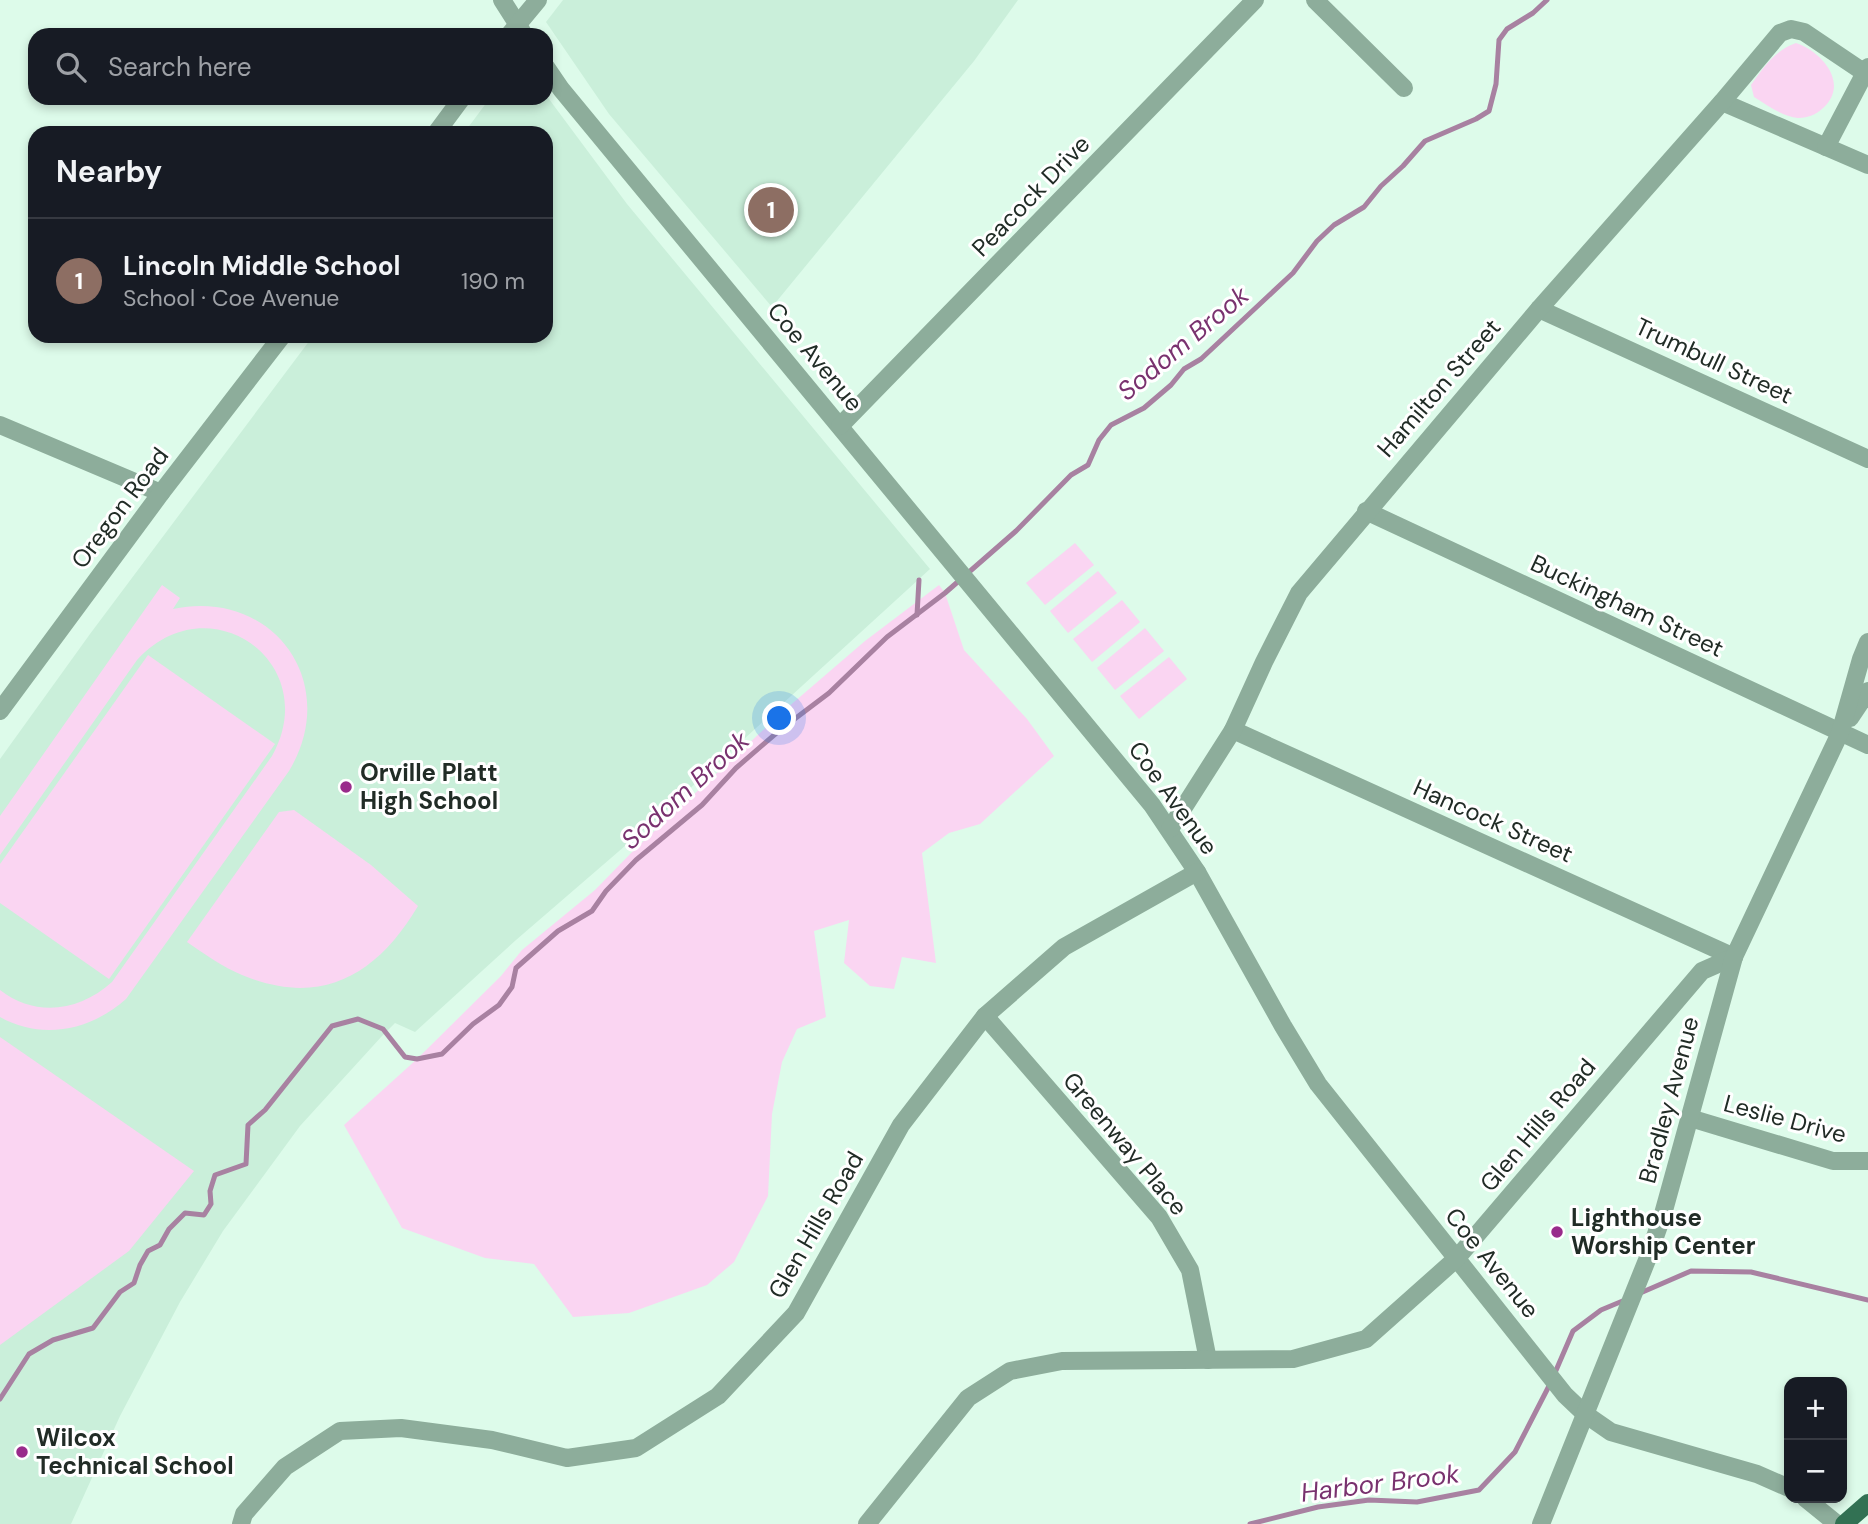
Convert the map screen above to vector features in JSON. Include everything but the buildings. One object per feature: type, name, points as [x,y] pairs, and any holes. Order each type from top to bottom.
[{"type":"main road","points":[[1844,1524],[1868,1503]]},
{"type":"street","points":[[502,0],[516,28]]},
{"type":"street","points":[[519,28],[538,0]]},
{"type":"street","name":"Peacock Drive","points":[[840,426],[1255,0]]},
{"type":"street","points":[[1315,0],[1404,88]]},
{"type":"street","name":"Hamilton Street","points":[[1170,829],[1233,730],[1298,593],[1539,309],[1722,103],[1780,33],[1791,29],[1804,32],[1867,71]]},
{"type":"street","points":[[1826,147],[1867,71]]},
{"type":"street","name":"Coe Avenue","points":[[553,77],[1170,829],[1318,1084],[1565,1395],[1611,1432],[1757,1474],[1784,1486]]},
{"type":"street","points":[[1722,103],[1868,165]]},
{"type":"street","points":[[441,126],[457,105]]},
{"type":"street","name":"Trumbull Street","points":[[1539,309],[1868,459]]},
{"type":"street","name":"Oregon Road","points":[[0,711],[161,493],[277,343]]},
{"type":"street","points":[[0,425],[161,493]]},
{"type":"street","name":"Buckingham Street","points":[[1366,511],[1868,745]]},
{"type":"street","name":"Bradley Avenue","points":[[1840,733],[1868,642]]},
{"type":"street","name":"Bradley Avenue","points":[[1541,1524],[1663,1214],[1734,957],[1840,733],[1868,691]]},
{"type":"street","name":"Hancock Street","points":[[1233,730],[1734,957]]},
{"type":"street","name":"Glen Hills Road","points":[[241,1524],[244,1514],[285,1467],[340,1430],[401,1428],[492,1440],[567,1458],[636,1448],[718,1396],[796,1313],[901,1125],[985,1016],[1064,947],[1197,872]]},
{"type":"street","name":"Glen Hills Road","points":[[867,1524],[968,1398],[1010,1371],[1062,1361],[1293,1359],[1366,1339],[1457,1258],[1702,971],[1734,957]]},
{"type":"street","name":"Greenway Place","points":[[985,1016],[1159,1217],[1190,1270],[1208,1360]]},
{"type":"street","name":"Leslie Drive","points":[[1690,1118],[1833,1161],[1868,1161]]},
{"type":"street","points":[[1810,1503],[1837,1524]]},
{"type":"shaded area","points":[[563,0],[1018,0],[974,61],[772,307],[609,114],[553,32],[553,28],[546,22]]},
{"type":"shaded area","points":[[1796,43],[1822,59],[1834,85],[1827,104],[1814,114],[1802,118],[1781,113],[1754,97],[1751,85],[1776,55]]},
{"type":"shaded area","name":"Orville Platt High School","points":[[553,104],[627,204],[930,569],[662,814],[516,940],[415,1032],[395,1023],[382,1036],[300,1126],[223,1231],[180,1302],[120,1416],[71,1524],[0,1524],[0,759],[308,343],[553,343],[553,126],[469,126],[485,105]]},
{"type":"shaded area","points":[[1075,543],[1094,565],[1045,605],[1026,583]]},
{"type":"shaded area","points":[[1098,571],[1117,593],[1068,633],[1050,611]]},
{"type":"shaded area","points":[[162,585],[180,598],[173,609],[209,606],[241,613],[268,628],[288,649],[302,676],[307,706],[303,738],[289,771],[126,999],[98,1018],[66,1029],[33,1029],[16,1024],[0,1017],[0,990],[28,1005],[58,1007],[86,999],[112,982],[272,756],[284,722],[283,691],[271,664],[251,644],[225,631],[196,629],[166,638],[137,660],[0,855],[0,816]]},
{"type":"shaded area","points":[[939,585],[945,593],[964,650],[1027,719],[1054,756],[980,824],[949,833],[922,853],[936,963],[902,957],[894,989],[870,986],[844,963],[849,920],[814,931],[826,1017],[797,1029],[782,1062],[772,1114],[768,1196],[734,1262],[707,1285],[629,1313],[573,1317],[534,1264],[485,1258],[402,1228],[344,1125],[417,1059],[501,976],[522,950],[595,890],[635,849],[787,708],[865,641]]},
{"type":"shaded area","points":[[1122,600],[1140,622],[1092,662],[1073,639]]},
{"type":"shaded area","points":[[1145,628],[1164,651],[1115,690],[1097,668]]},
{"type":"shaded area","points":[[148,655],[275,744],[109,979],[0,903],[0,864]]},
{"type":"shaded area","points":[[1169,657],[1187,679],[1139,719],[1120,696]]},
{"type":"shaded area","points":[[294,810],[371,865],[418,906],[384,951],[365,967],[344,979],[322,986],[297,988],[242,975],[187,942],[279,812]]},
{"type":"shaded area","points":[[0,1037],[194,1171],[129,1251],[0,1345]]},
{"type":"waterway","name":"Sodom Brook","points":[[0,1399],[29,1354],[53,1340],[93,1328],[120,1292],[134,1283],[148,1251],[160,1245],[169,1229],[185,1213],[204,1215],[211,1204],[210,1191],[215,1175],[246,1164],[248,1125],[265,1110],[332,1026],[358,1019],[383,1029],[405,1057],[417,1059],[442,1054],[473,1024],[499,1005],[512,987],[516,968],[558,931],[592,911],[606,891],[636,860],[702,805],[736,768],[829,693],[887,637],[945,593],[1016,531],[1071,475],[1088,465],[1099,440],[1111,425],[1144,408],[1171,385],[1184,369],[1201,359],[1293,273],[1317,241],[1334,225],[1364,207],[1425,141],[1489,111],[1496,84],[1499,40],[1507,29],[1533,13],[1547,0]]},
{"type":"waterway","points":[[917,615],[919,580]]},
{"type":"waterway","name":"Harbor Brook","points":[[1638,1294],[1691,1271],[1751,1272],[1868,1300]]},
{"type":"waterway","name":"Harbor Brook","points":[[1554,1375],[1573,1331],[1601,1310],[1625,1300]]},
{"type":"waterway","name":"Harbor Brook","points":[[1250,1524],[1318,1507],[1369,1500],[1417,1502],[1479,1490],[1515,1452],[1550,1384]]},
{"type":"place","name":"Lincoln Middle School","points":[[771,210]]},
{"type":"place","name":"Orville Platt High School","points":[[346,787]]},
{"type":"place","name":"Lighthouse Worship Center","points":[[1557,1232]]},
{"type":"place","name":"Wilcox Technical School","points":[[22,1452]]}]
